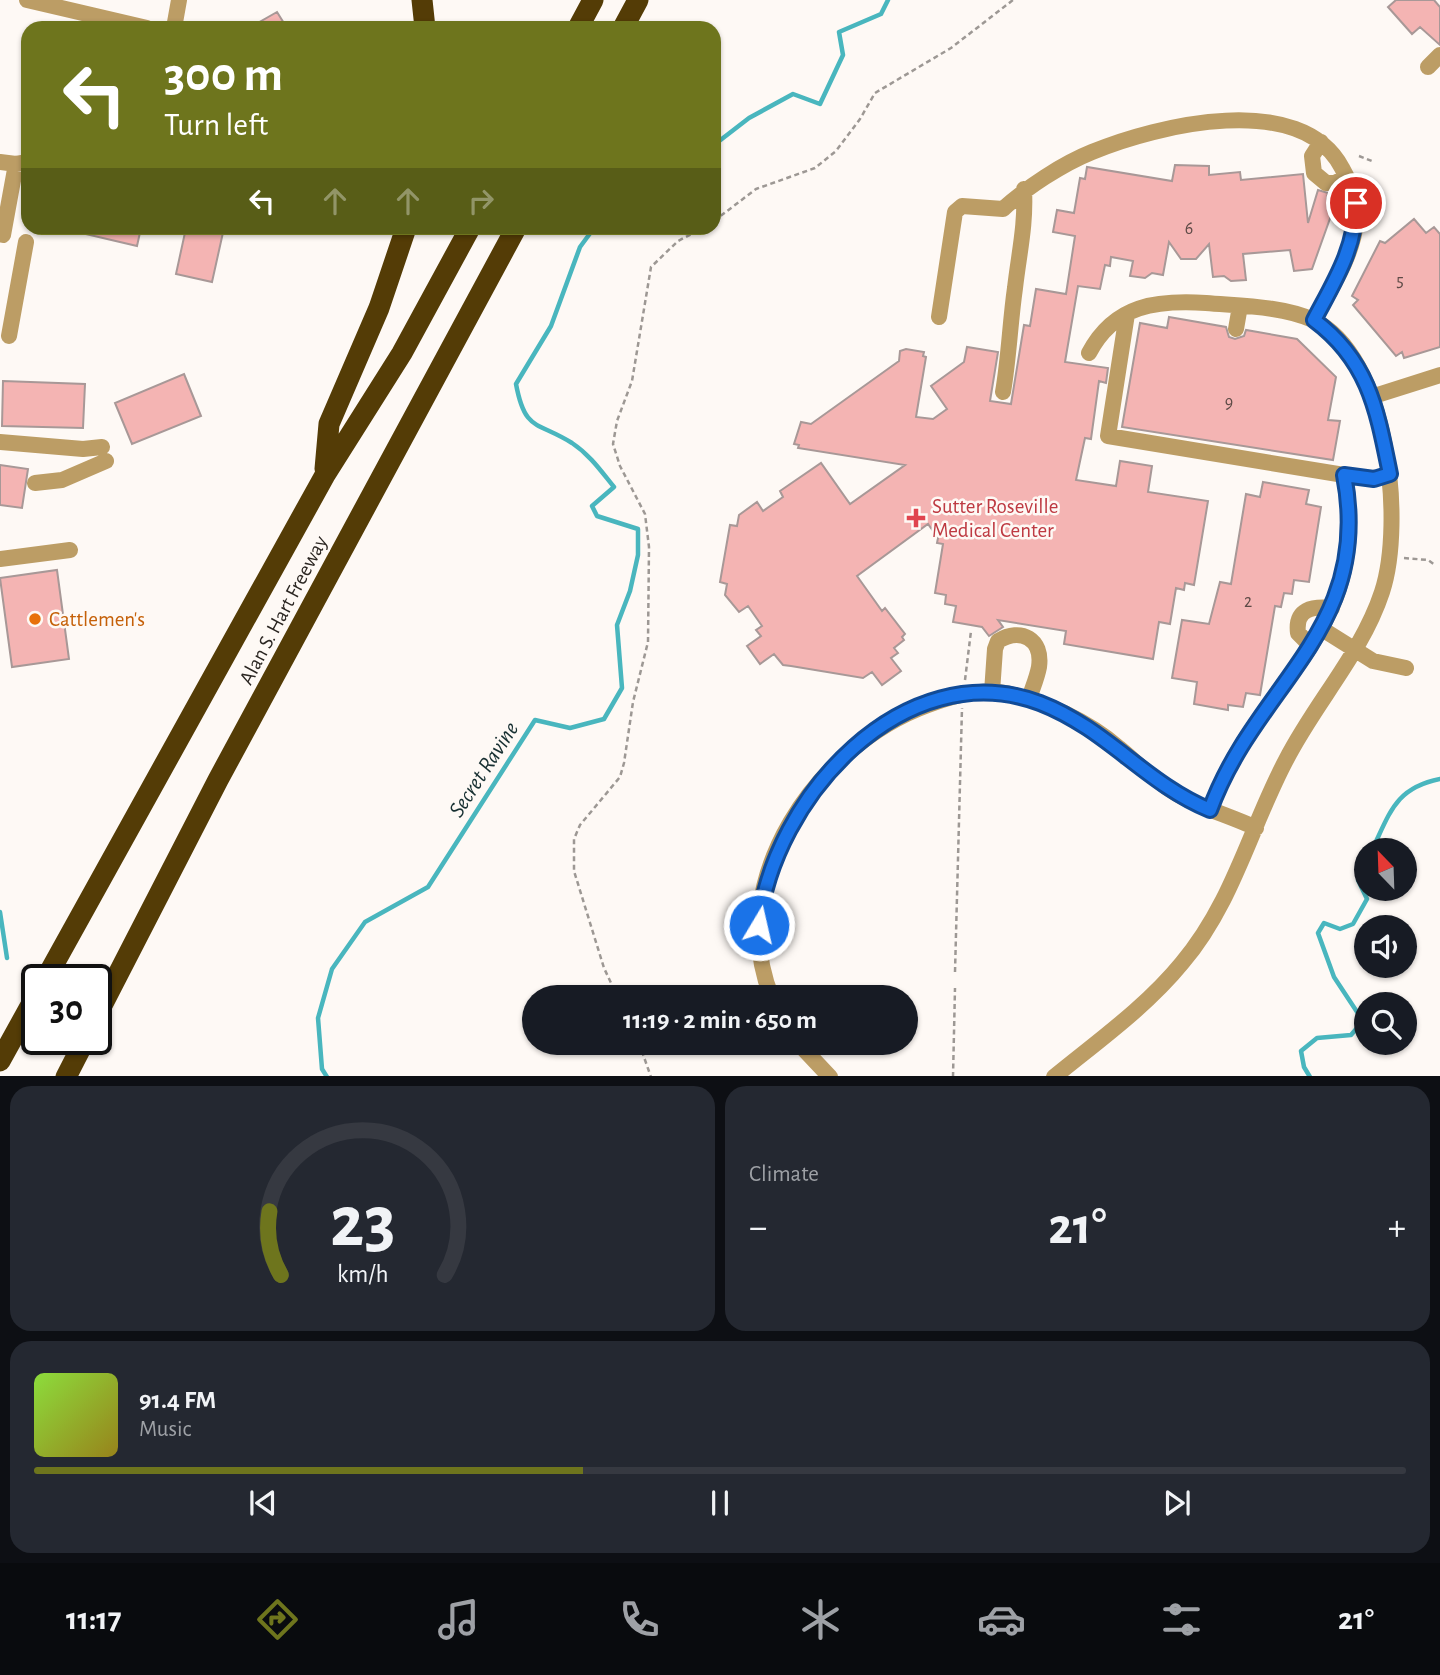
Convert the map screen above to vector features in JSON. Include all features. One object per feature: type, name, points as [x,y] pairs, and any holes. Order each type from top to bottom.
[{"type":"highway","points":[[422,0],[424,21]]},
{"type":"highway","points":[[582,21],[593,0]]},
{"type":"highway","points":[[627,21],[638,0]]},
{"type":"highway","points":[[325,475],[329,424],[379,308],[404,235]]},
{"type":"highway","name":"Alan S. Hart Freeway","points":[[54,964],[325,475],[402,353],[466,235]]},
{"type":"highway","name":"Alan S. Hart Freeway","points":[[112,986],[218,780],[512,235]]},
{"type":"highway","points":[[0,1061],[21,1023]]},
{"type":"highway","points":[[66,1076],[77,1055]]},
{"type":"street","points":[[27,0],[117,21]]},
{"type":"street","points":[[175,21],[179,0]]},
{"type":"street","points":[[1427,67],[1440,55]]},
{"type":"street","points":[[939,317],[955,212],[962,206],[1003,209],[1024,189],[1090,152],[1187,126],[1265,121],[1305,131],[1321,142],[1337,158],[1356,203],[1356,224],[1349,252],[1314,320]]},
{"type":"street","points":[[1321,142],[1312,156],[1314,173],[1326,183],[1335,183],[1347,177]]},
{"type":"street","points":[[0,234],[3,235],[15,163]]},
{"type":"street","points":[[1003,392],[1011,348],[1014,290],[1026,223],[1024,189]]},
{"type":"street","points":[[9,336],[26,242]]},
{"type":"street","points":[[1054,1076],[1141,1005],[1182,963],[1222,906],[1285,761],[1354,650],[1382,592],[1391,557],[1393,526],[1390,474],[1365,381],[1345,346],[1314,320],[1240,306],[1164,300],[1126,314],[1104,332],[1089,354]]},
{"type":"street","points":[[1236,329],[1240,306]]},
{"type":"street","points":[[1126,314],[1108,436],[1140,435],[1224,449],[1344,475],[1374,479],[1390,474]]},
{"type":"street","points":[[1371,397],[1440,375]]},
{"type":"street","points":[[0,442],[83,449],[104,454],[62,480],[36,483]]},
{"type":"street","points":[[1210,810],[1224,775],[1322,629],[1332,608],[1345,569],[1350,541],[1350,510],[1344,475]]},
{"type":"street","points":[[0,559],[70,550]]},
{"type":"street","points":[[1311,646],[1298,633],[1299,616],[1316,606],[1332,608]]},
{"type":"street","points":[[1322,629],[1373,662],[1406,668]]},
{"type":"street","points":[[992,692],[998,641],[1007,636],[1029,637],[1035,644],[1039,668],[1029,699]]},
{"type":"street","points":[[769,985],[760,948],[761,904],[771,866],[798,810],[827,773],[869,735],[910,711],[964,694],[992,692],[1029,699],[1100,733],[1168,789],[1210,810],[1256,828]]},
{"type":"street","points":[[810,1055],[830,1076]]},
{"type":"path","points":[[721,216],[756,189],[815,168],[836,151],[875,93],[951,48],[1013,0]]},
{"type":"path","points":[[1359,156],[1372,161]]},
{"type":"path","points":[[612,985],[604,968],[574,871],[574,839],[620,777],[633,702],[648,642],[649,547],[645,514],[613,444],[617,421],[632,381],[651,267],[678,241],[690,235]]},
{"type":"path","points":[[1391,557],[1428,560],[1435,565]]},
{"type":"path","points":[[955,972],[964,694],[971,631]]},
{"type":"path","points":[[953,1076],[955,988]]},
{"type":"path","points":[[643,1055],[651,1076]]},
{"type":"building","points":[[1396,0],[1434,0],[1440,7],[1440,45],[1420,27],[1412,34],[1388,7]]},
{"type":"building","points":[[277,12],[283,21],[261,21]]},
{"type":"building","points":[[1175,165],[1209,166],[1209,175],[1240,172],[1241,180],[1303,174],[1308,223],[1318,190],[1328,193],[1327,199],[1333,210],[1312,269],[1294,271],[1290,250],[1243,254],[1246,280],[1231,281],[1224,276],[1213,277],[1209,244],[1196,259],[1181,259],[1169,242],[1163,275],[1152,273],[1145,278],[1130,276],[1133,261],[1111,257],[1110,266],[1105,265],[1100,289],[1078,286],[1065,362],[1108,368],[1106,383],[1099,381],[1091,439],[1085,438],[1076,480],[1116,486],[1120,461],[1152,466],[1148,492],[1208,501],[1194,585],[1185,583],[1184,590],[1176,588],[1170,624],[1159,622],[1153,659],[1064,644],[1066,631],[998,620],[1003,627],[989,636],[982,627],[953,622],[956,606],[945,604],[946,595],[935,593],[943,544],[937,543],[938,538],[928,524],[857,576],[882,611],[885,608],[905,634],[902,637],[904,640],[894,648],[898,653],[891,658],[901,671],[882,685],[872,672],[863,678],[783,665],[774,654],[760,664],[747,646],[761,636],[756,630],[762,626],[748,606],[739,612],[725,595],[727,584],[720,582],[730,525],[737,526],[739,515],[757,502],[763,511],[783,497],[780,491],[821,463],[850,504],[905,465],[798,448],[799,445],[794,444],[801,422],[811,424],[899,361],[900,351],[906,349],[924,352],[923,356],[926,357],[916,417],[933,419],[947,409],[931,386],[964,362],[967,347],[998,352],[990,401],[1011,404],[1024,325],[1030,326],[1036,289],[1066,294],[1075,236],[1053,232],[1057,210],[1074,213],[1080,178],[1085,179],[1087,167],[1172,181]]},
{"type":"building","points":[[1414,219],[1426,233],[1434,227],[1440,234],[1440,347],[1404,358],[1402,352],[1396,356],[1353,305],[1358,300],[1352,296],[1380,241],[1385,243]]},
{"type":"building","points":[[90,235],[139,235],[137,246]]},
{"type":"building","points":[[184,235],[222,235],[212,282],[176,274]]},
{"type":"building","points":[[1169,317],[1226,327],[1229,337],[1235,339],[1244,336],[1246,330],[1297,339],[1336,377],[1328,420],[1340,421],[1333,460],[1122,427],[1140,323],[1167,328]]},
{"type":"building","points":[[184,374],[201,416],[132,444],[115,403]]},
{"type":"building","points":[[3,381],[85,384],[83,428],[2,426]]},
{"type":"building","points":[[0,465],[28,469],[22,508],[0,505]]},
{"type":"building","points":[[1263,482],[1309,490],[1306,504],[1321,507],[1309,582],[1294,580],[1292,594],[1284,593],[1281,607],[1275,606],[1260,695],[1246,693],[1243,707],[1228,705],[1228,710],[1194,704],[1197,682],[1172,678],[1182,620],[1209,624],[1220,582],[1231,584],[1246,494],[1260,497]]},
{"type":"building","name":"Cattlemen's","points":[[57,570],[69,659],[12,667],[0,578]]},
{"type":"waterway","name":"Secret Ravine","points":[[721,140],[749,118],[793,94],[820,104],[843,55],[839,32],[881,14],[888,0]]},
{"type":"waterway","name":"Secret Ravine","points":[[326,1076],[322,1069],[318,1018],[332,969],[365,922],[428,887],[535,720],[570,728],[604,719],[622,688],[617,625],[630,591],[638,555],[638,529],[597,516],[592,506],[614,487],[595,464],[572,443],[528,418],[516,384],[551,326],[580,247],[589,235]]},
{"type":"waterway","points":[[1378,838],[1403,796],[1425,783],[1440,779]]},
{"type":"waterway","points":[[1309,1076],[1304,1067],[1301,1051],[1317,1038],[1351,1035],[1363,1021],[1334,977],[1318,933],[1324,923],[1340,929],[1353,924],[1366,901]]},
{"type":"waterway","points":[[0,912],[7,958]]},
{"type":"place","name":"Sutter Roseville Medical Center","points":[[916,518]]},
{"type":"place","name":"Cattlemen's","points":[[35,619]]},
{"type":"route","points":[[759,925],[761,904],[779,845],[813,789],[854,746],[876,730],[910,711],[940,700],[964,694],[992,692],[1029,699],[1100,733],[1168,789],[1210,810],[1221,780],[1322,629],[1335,600],[1345,569],[1351,532],[1344,475],[1374,479],[1390,474],[1365,381],[1345,346],[1314,320],[1349,252],[1356,224],[1356,203]]}]
